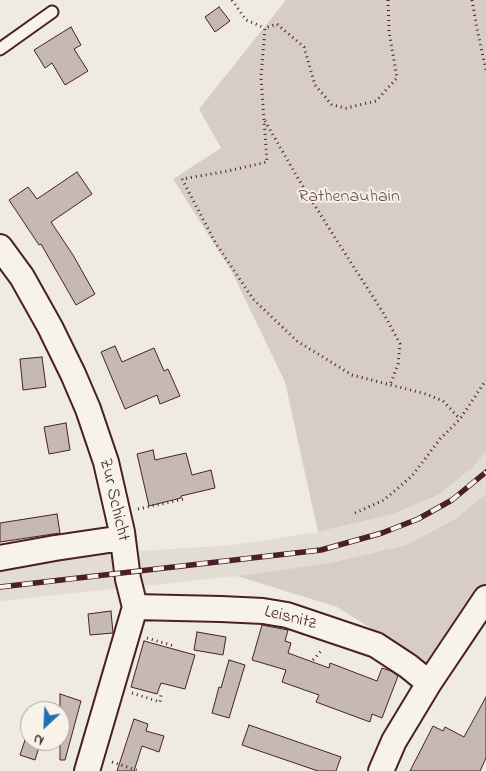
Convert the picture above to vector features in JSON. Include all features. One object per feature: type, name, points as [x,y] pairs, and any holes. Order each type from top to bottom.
[{"type":"street","name":"Zur Schicht","points":[[0,247],[22,277],[50,327],[88,409],[106,462],[135,607]]},
{"type":"street","points":[[0,558],[109,540],[123,540]]},
{"type":"street","points":[[381,771],[394,741],[429,683],[486,598]]},
{"type":"street","points":[[96,765],[135,607]]},
{"type":"street","name":"Leisnitz","points":[[135,607],[263,611],[287,615],[376,645],[408,666],[429,683]]},
{"type":"lane","points":[[0,49],[52,12]]},
{"type":"path","points":[[232,0],[246,20],[265,28],[277,24],[304,46],[315,86],[332,105],[346,108],[376,101],[396,78],[389,31],[388,0]]},
{"type":"path","points":[[472,0],[476,29],[486,70]]},
{"type":"path","points":[[265,28],[261,77],[267,162],[182,179],[216,242],[253,299],[297,341],[352,375],[426,394],[443,401],[460,419]]},
{"type":"path","points":[[264,121],[384,314],[400,344],[398,364],[390,385]]},
{"type":"path","points":[[355,513],[384,500],[412,476],[440,439],[460,419],[486,380]]},
{"type":"path","points":[[133,511],[184,499]]},
{"type":"path","points":[[142,637],[174,646]]},
{"type":"path","points":[[126,690],[160,702],[161,695]]},
{"type":"path","points":[[96,765],[139,771]]},
{"type":"shaded area","points":[[486,452],[486,494],[455,519],[406,545],[330,563],[237,576],[0,601],[0,568],[112,553],[232,545],[318,532],[393,514],[438,495],[472,468]]},
{"type":"green space","name":"Rathenauhain","points":[[286,0],[486,0],[486,452],[472,468],[438,495],[393,514],[318,532],[285,382],[232,272],[173,179],[221,148],[199,109]]},
{"type":"green space","points":[[486,494],[486,582],[463,620],[429,665],[337,607],[237,576],[330,563],[406,545],[455,519]]},
{"type":"building","points":[[219,7],[230,21],[215,32],[205,17]]},
{"type":"building","points":[[71,27],[81,45],[74,49],[88,71],[65,85],[52,63],[45,68],[34,50]]},
{"type":"building","points":[[77,172],[92,194],[51,222],[73,255],[95,294],[76,305],[41,244],[39,245],[9,200],[28,187],[37,199]]},
{"type":"building","points":[[115,346],[122,362],[154,348],[164,371],[168,369],[180,396],[160,404],[157,395],[125,409],[101,352]]},
{"type":"building","points":[[42,357],[46,387],[23,390],[20,359]]},
{"type":"building","points":[[66,423],[70,450],[49,454],[44,427]]},
{"type":"building","points":[[153,450],[155,460],[186,453],[192,475],[211,470],[215,488],[149,506],[137,454]]},
{"type":"building","points":[[57,514],[60,533],[0,542],[0,523]]},
{"type":"building","points":[[111,611],[113,633],[90,635],[88,614]]},
{"type":"building","points":[[262,625],[288,630],[285,641],[291,643],[288,653],[329,668],[330,663],[377,681],[382,668],[398,676],[382,718],[372,714],[370,722],[316,702],[319,695],[282,682],[286,670],[252,660]]},
{"type":"building","points":[[197,632],[226,637],[223,655],[194,650]]},
{"type":"building","points":[[144,641],[195,655],[185,689],[161,683],[157,694],[131,687]]},
{"type":"building","points":[[229,660],[245,665],[229,718],[212,713]]},
{"type":"building","points":[[60,694],[81,701],[70,742],[70,701],[60,701]]},
{"type":"building","points":[[486,697],[486,758],[480,771],[410,771],[433,726],[443,731],[445,727],[464,737]]},
{"type":"building","points":[[134,719],[148,724],[146,731],[164,736],[159,752],[142,746],[134,771],[117,771]]},
{"type":"building","points":[[249,725],[341,757],[336,771],[318,771],[242,745]]},
{"type":"building","points":[[21,751],[38,751],[35,760],[20,755]]},
{"type":"building","points":[[60,751],[67,751],[65,760],[60,760]]},
{"type":"railway","points":[[0,587],[321,550],[382,533],[418,519],[452,500],[486,472]]}]
